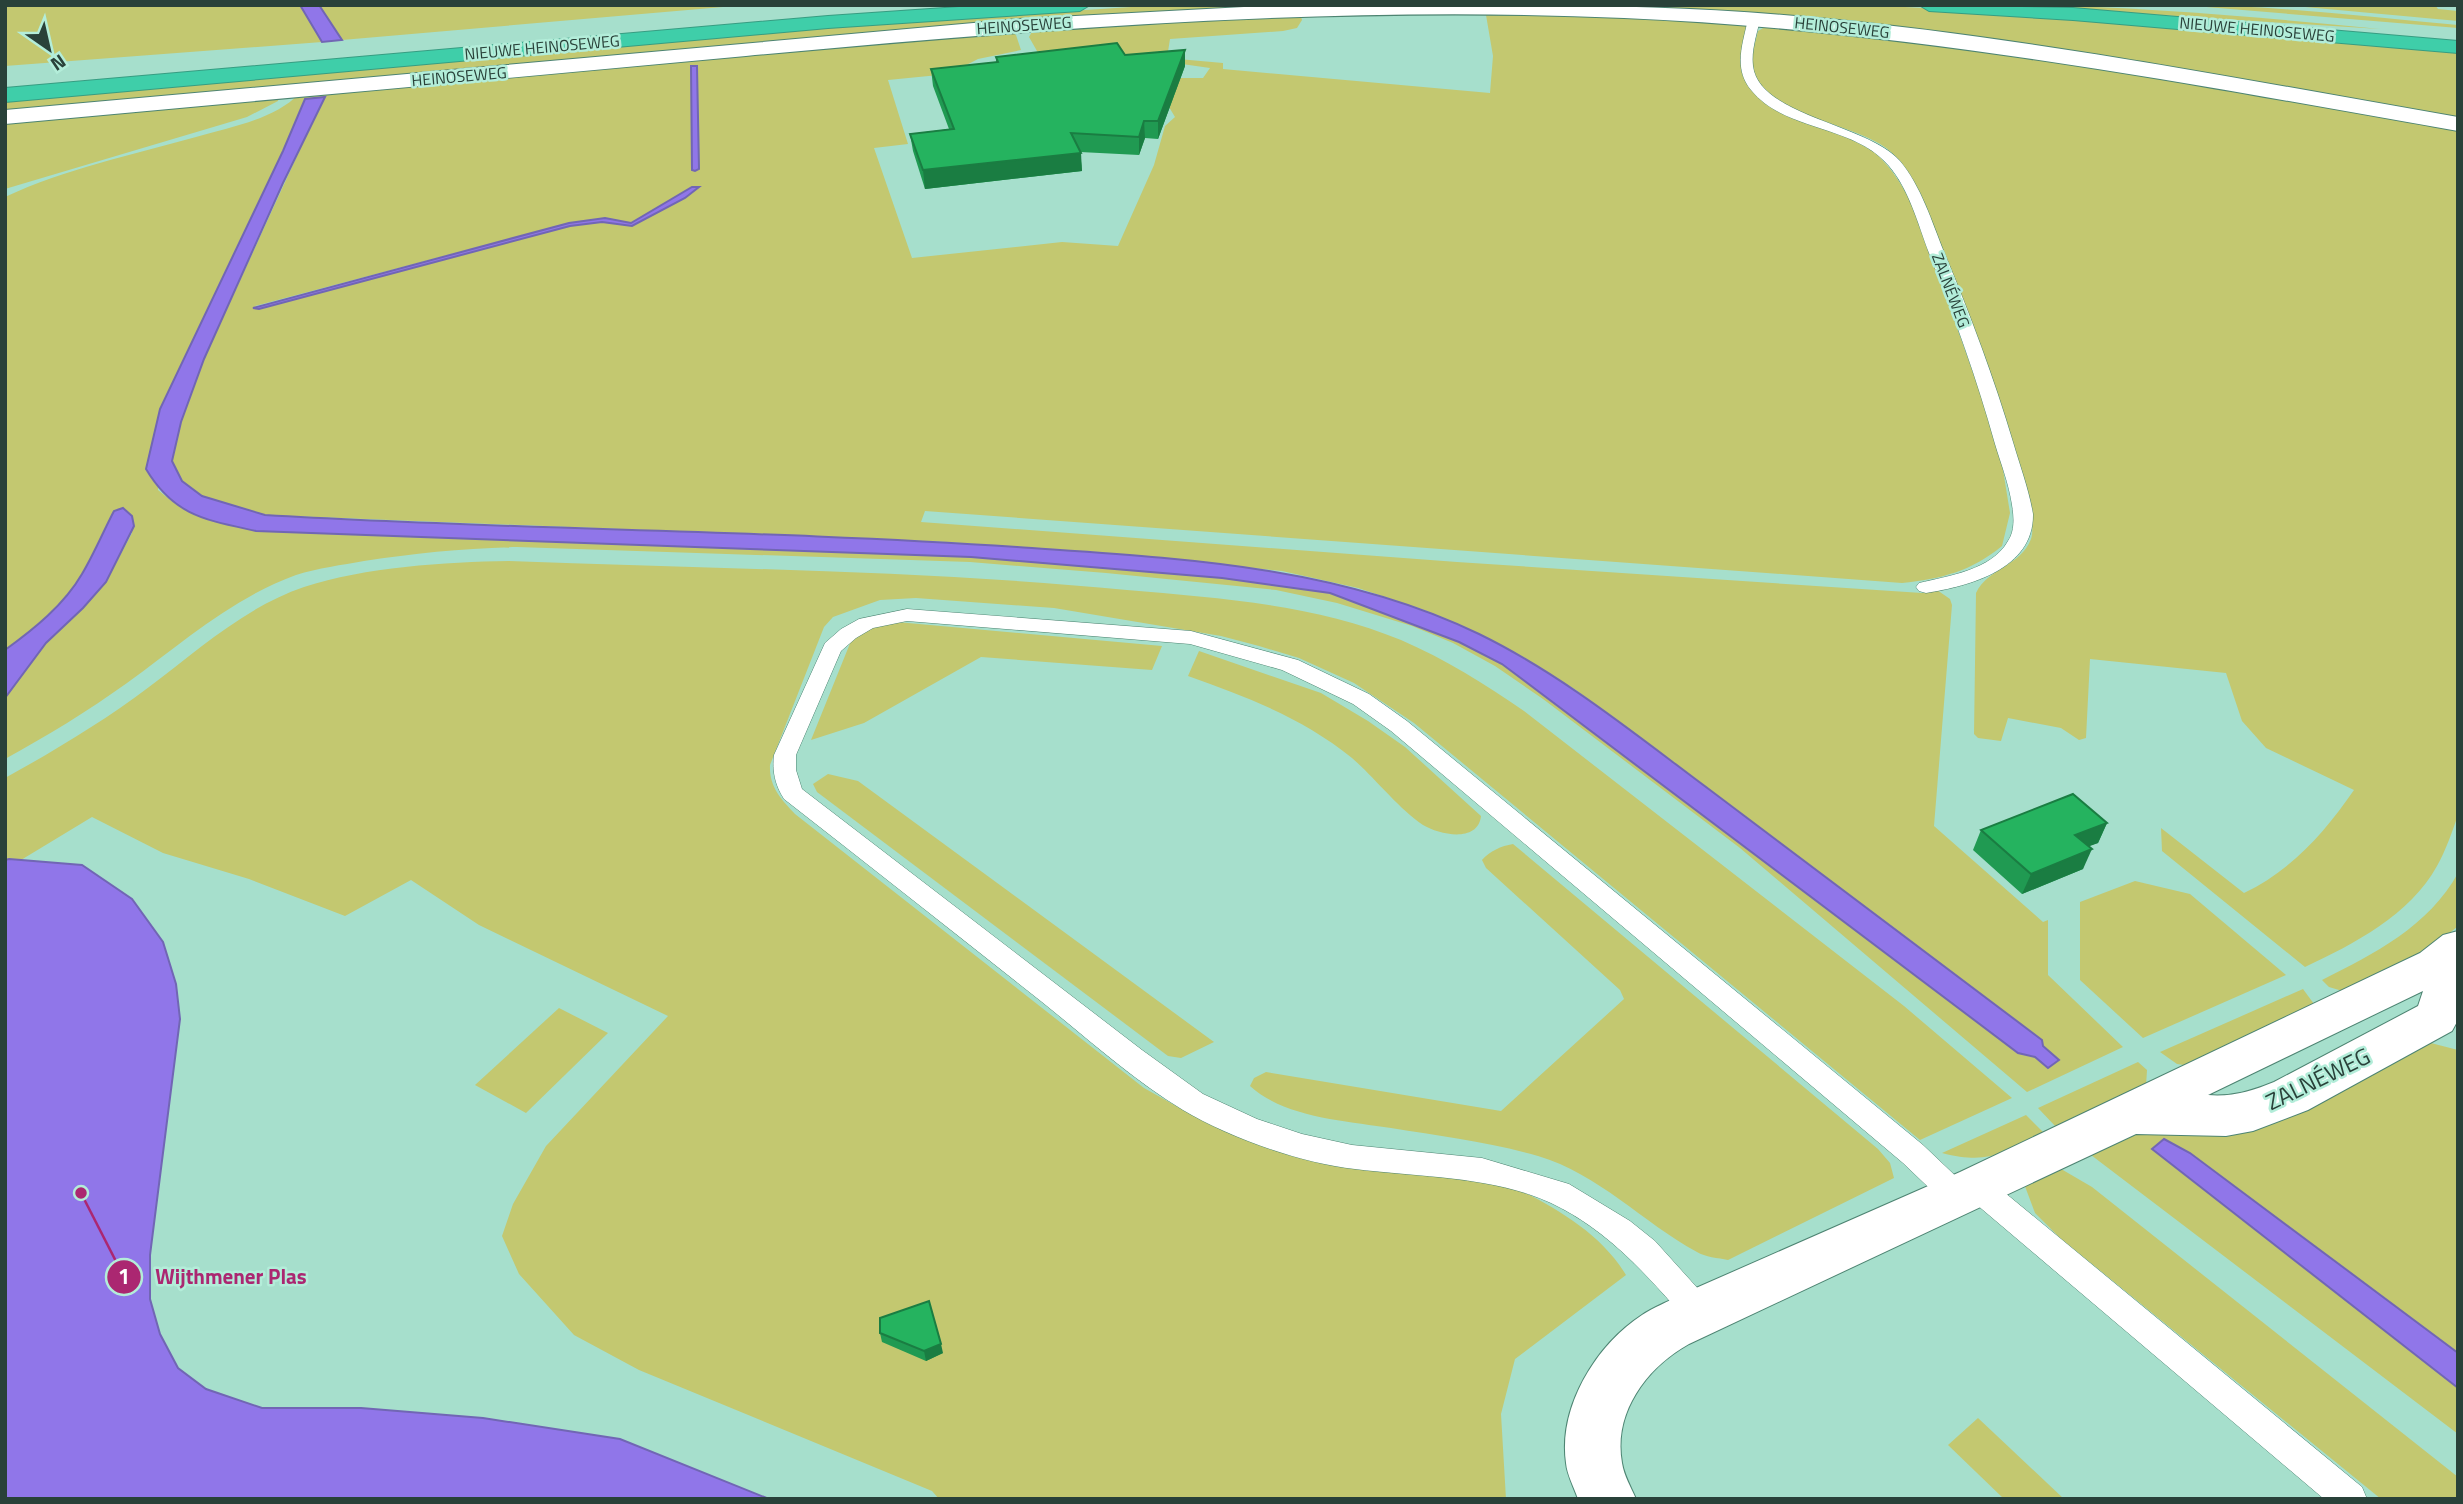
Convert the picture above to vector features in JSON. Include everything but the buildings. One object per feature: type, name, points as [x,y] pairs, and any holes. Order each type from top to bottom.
[{"type":"highway","name":"NIEUWE HEINOSEWEG","points":[[5,83],[914,5]]},
{"type":"highway","name":"NIEUWE HEINOSEWEG","points":[[5,95],[816,23],[1080,5]]},
{"type":"highway","name":"NIEUWE HEINOSEWEG","points":[[1930,5],[2100,16],[2458,47]]},
{"type":"highway","name":"NIEUWE HEINOSEWEG","points":[[2133,5],[2458,32]]},
{"type":"street","name":"HEINOSEWEG","points":[[5,117],[1116,18],[1464,7],[1577,9],[1754,19],[1900,34],[2024,50],[2458,124]]},
{"type":"street","name":"ZALNÉWEG","points":[[1607,1499],[1594,1465],[1591,1435],[1600,1404],[1616,1377],[1661,1333],[1699,1312],[2129,1115],[2152,1112],[2240,1115],[2291,1096],[2436,1018],[2442,1006],[2450,957]]},
{"type":"lane","name":"ZALNÉWEG","points":[[1754,19],[1746,60],[1747,71],[1756,88],[1783,107],[1869,144],[1895,164],[1920,212],[1951,287],[2001,433],[2023,510],[2022,533],[2016,548],[2001,560],[1964,579],[1926,587]]},
{"type":"lane","points":[[1699,1312],[1644,1250],[1619,1230],[1559,1193],[1482,1170],[1352,1157],[1302,1146],[1247,1127],[1193,1102],[1132,1058],[792,793],[784,770],[785,755],[832,648],[845,634],[861,624],[879,618],[907,615],[1191,638],[1290,665],[1361,699],[1399,726],[1913,1154],[1967,1191],[2350,1499]]},
{"type":"green space","points":[[5,5],[300,5],[322,42],[5,66]]},
{"type":"green space","points":[[319,5],[746,5],[342,40]]},
{"type":"green space","points":[[1162,5],[1315,5],[1068,17],[5,111],[5,99],[805,28]]},
{"type":"green space","points":[[1580,5],[1870,5],[2458,52],[2458,119],[1682,10]]},
{"type":"green space","points":[[2004,5],[2145,9],[2380,29]]},
{"type":"green space","points":[[2182,5],[2320,12],[2458,25],[2458,28]]},
{"type":"green space","points":[[2282,5],[2435,5],[2438,9],[2458,11],[2458,21]]},
{"type":"green space","points":[[1475,9],[1745,25],[1747,28],[1741,65],[1747,83],[1873,151],[1899,181],[1917,216],[1999,445],[2010,513],[2002,546],[1967,568],[1930,579],[1902,583],[925,511],[921,522],[1457,562],[1922,593],[1937,590],[1950,599],[1952,605],[1934,826],[2043,922],[2048,920],[2048,975],[2123,1047],[2027,1092],[1740,848],[1543,699],[1495,666],[1453,643],[1412,626],[1337,603],[1276,590],[970,562],[517,547],[402,556],[339,565],[296,575],[250,596],[97,703],[5,759],[5,698],[46,643],[106,582],[132,533],[114,511],[75,585],[37,625],[5,650],[5,197],[75,170],[250,122],[277,110],[299,94],[1010,31],[1016,35],[1021,50],[978,59],[949,74],[888,80],[908,144],[874,148],[912,258],[1062,242],[1118,246],[1154,165],[1165,126],[1175,117],[1160,92],[1165,78],[1203,78],[1210,68],[1182,64],[1179,69],[1049,72],[1029,37],[1034,28],[1301,16],[1302,20],[1297,28],[1283,31],[1170,39],[1167,58],[1223,63],[1223,69],[1490,93],[1493,56],[1486,15],[1432,15],[1431,12]],"holes":[[[692,66],[697,66],[699,168],[692,170]],[[324,97],[204,359],[181,422],[172,461],[182,481],[202,496],[265,515],[947,542],[1108,554],[1282,571],[1358,588],[1424,610],[1479,634],[1576,690],[2059,1060],[2048,1068],[2035,1057],[2018,1053],[1502,664],[1459,642],[1330,593],[1222,578],[971,557],[256,531],[216,521],[181,507],[158,490],[160,409],[283,151],[304,100]],[[692,187],[699,187],[685,198],[632,226],[602,222],[571,226],[259,309],[255,306],[569,223],[605,218],[631,223]]]},
{"type":"green space","points":[[1765,27],[1931,40],[2458,127],[2458,815],[2443,854],[2426,883],[2412,899],[2379,926],[2305,967],[2162,851],[2161,828],[2244,893],[2277,873],[2306,849],[2354,790],[2266,748],[2242,721],[2226,673],[2090,659],[2086,738],[2079,740],[2061,728],[2008,718],[2001,741],[1978,738],[1974,734],[1976,593],[1988,578],[2020,555],[2031,539],[2031,513],[2003,411],[1932,227],[1896,157],[1862,135],[1794,110],[1774,99],[1760,86],[1753,68],[1753,59],[1758,31]]},
{"type":"green space","points":[[279,97],[278,101],[247,117],[5,189],[5,121]]},
{"type":"green space","points":[[509,561],[895,574],[1050,583],[1266,604],[1335,618],[1368,628],[1433,655],[1524,711],[1904,1006],[2012,1098],[1920,1140],[1414,723],[1354,683],[1299,658],[1221,636],[1054,608],[916,598],[880,600],[833,617],[824,627],[770,765],[774,786],[795,814],[1144,1088],[1194,1116],[1518,1189],[1564,1215],[1592,1235],[1626,1275],[1515,1359],[1501,1414],[1506,1499],[939,1499],[932,1491],[639,1370],[574,1335],[519,1274],[502,1236],[513,1204],[546,1146],[668,1016],[479,925],[411,880],[345,916],[249,879],[163,853],[92,817],[21,860],[5,860],[5,778],[114,712],[222,631],[262,606],[304,587],[379,570],[432,564]]},
{"type":"green space","points":[[897,622],[1162,646],[1152,670],[981,657],[864,723],[811,740],[853,636],[870,628]]},
{"type":"green space","points":[[1199,651],[1321,693],[1368,721],[1405,747],[1481,816],[1478,825],[1466,833],[1448,834],[1423,825],[1352,758],[1314,731],[1253,701],[1188,676]]},
{"type":"green space","points":[[828,774],[858,781],[1214,1042],[1181,1058],[1168,1056],[817,792],[813,784]]},
{"type":"green space","points":[[1513,844],[1878,1149],[1890,1163],[1894,1178],[1728,1260],[1697,1252],[1601,1186],[1560,1164],[1502,1147],[1298,1112],[1264,1097],[1250,1086],[1254,1078],[1266,1072],[1501,1111],[1624,999],[1620,990],[1486,868],[1482,860],[1485,857],[1496,849]]},
{"type":"green space","points":[[2458,873],[2458,926],[2439,942],[2349,993],[2329,987],[2322,980],[2399,937],[2432,908]]},
{"type":"green space","points":[[2135,881],[2190,894],[2286,975],[2143,1038],[2080,980],[2080,902]]},
{"type":"green space","points":[[2303,989],[2314,1004],[2191,1066],[2177,1064],[2160,1052]]},
{"type":"green space","points":[[559,1008],[608,1033],[526,1113],[475,1085]]},
{"type":"green space","points":[[2423,1041],[2458,1050],[2458,1353],[2190,1153],[2153,1149],[2458,1388],[2458,1434],[2091,1155],[2147,1130]]},
{"type":"green space","points":[[2138,1062],[2147,1070],[2146,1086],[2057,1128],[2038,1108]]},
{"type":"green space","points":[[2026,1115],[2045,1134],[1995,1155],[1972,1158],[1942,1153]]},
{"type":"green space","points":[[2056,1166],[2092,1187],[2458,1477],[2458,1499],[2381,1499],[2060,1238],[2035,1213],[2023,1181]]},
{"type":"green space","points":[[1978,1418],[2064,1499],[2004,1499],[1948,1445]]},
{"type":"shaded area","points":[[300,5],[319,5],[342,40],[322,42]]},
{"type":"shaded area","points":[[691,66],[697,66],[699,169],[695,171],[692,170]]},
{"type":"shaded area","points":[[325,97],[204,359],[181,422],[172,461],[182,481],[202,496],[265,515],[923,541],[1135,555],[1252,568],[1368,592],[1479,634],[1569,687],[1627,727],[2042,1040],[2043,1046],[2059,1060],[2048,1068],[2035,1057],[2018,1053],[1502,664],[1459,642],[1330,593],[1222,578],[971,557],[256,531],[193,514],[168,497],[146,469],[160,409],[283,151],[305,99]]},
{"type":"shaded area","points":[[692,187],[699,187],[685,198],[632,226],[602,222],[570,226],[259,309],[253,308],[569,223],[605,218],[631,223]]},
{"type":"shaded area","points":[[123,508],[132,516],[134,526],[106,582],[46,643],[5,698],[5,650],[37,625],[66,596],[86,566],[114,511]]},
{"type":"shaded area","points":[[5,860],[82,865],[132,899],[163,942],[176,984],[180,1019],[150,1255],[150,1299],[160,1334],[178,1368],[206,1389],[262,1408],[361,1408],[483,1418],[620,1439],[769,1499],[5,1499]]},
{"type":"shaded area","points":[[2164,1139],[2190,1153],[2458,1353],[2458,1388],[2152,1149]]},
{"type":"place","name":"Wijthmener Plas","points":[[81,1193]]}]
